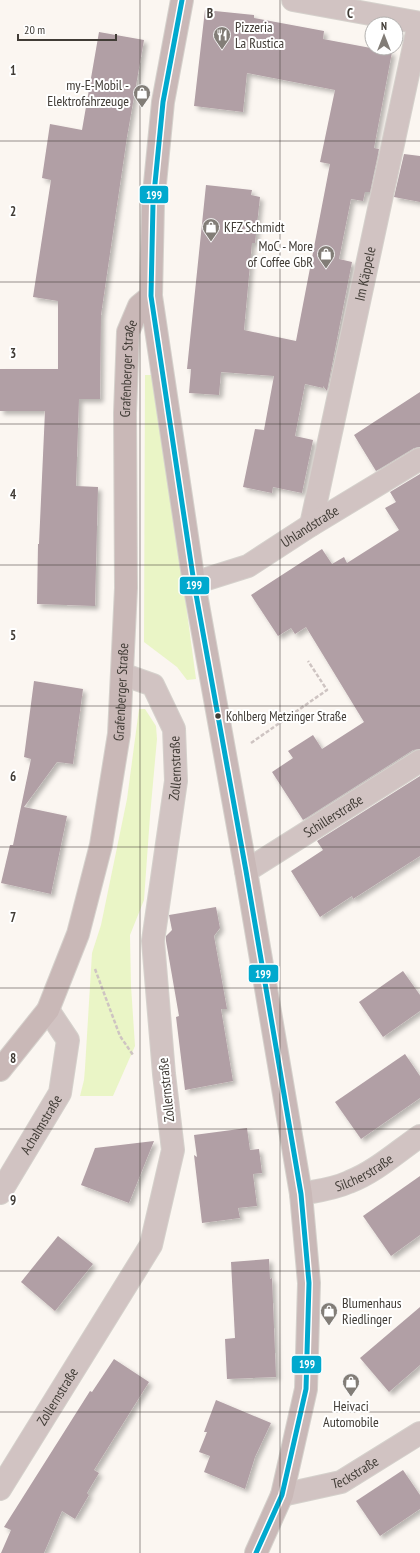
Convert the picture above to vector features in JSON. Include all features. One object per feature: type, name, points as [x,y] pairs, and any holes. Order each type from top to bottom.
[{"type":"main road","points":[[182,0],[163,102],[153,204],[151,296],[194,583],[246,871],[301,1194],[309,1283],[306,1389],[282,1495],[256,1553]]},
{"type":"main road","name":"Grafenberger Straße","points":[[0,1070],[48,1010],[78,934],[101,845],[119,734],[126,588],[125,413],[128,332],[139,306],[151,296]]},
{"type":"street","points":[[293,0],[419,23]]},
{"type":"street","name":"Im Käppele","points":[[311,525],[419,23]]},
{"type":"street","name":"Uhlandstraße","points":[[194,583],[248,566],[311,525],[420,459]]},
{"type":"street","name":"Zollernstraße","points":[[0,1489],[151,1245],[173,1150],[164,1074],[153,940],[176,781],[174,729],[153,686],[122,674]]},
{"type":"street","name":"Schillerstraße","points":[[246,871],[420,761]]},
{"type":"street","name":"Achalmstraße","points":[[0,1193],[60,1093],[68,1040],[48,1010]]},
{"type":"street","name":"Silcherstraße","points":[[301,1194],[325,1190],[349,1182],[370,1172],[420,1136]]},
{"type":"street","name":"Teckstraße","points":[[282,1495],[341,1482],[420,1433]]},
{"type":"path","points":[[226,761],[328,690],[308,662]]},
{"type":"path","points":[[96,971],[120,1036],[135,1059],[164,1074]]},
{"type":"green space","points":[[145,375],[152,375],[165,449],[196,679],[187,680],[177,667],[144,642]]},
{"type":"green space","points":[[139,709],[145,709],[156,726],[157,739],[144,900],[130,935],[131,986],[135,1046],[113,1096],[80,1096],[84,1080],[92,953],[101,925],[127,799]]},
{"type":"building","points":[[205,10],[254,15],[254,18],[324,31],[323,39],[364,47],[364,56],[391,56],[374,148],[379,149],[370,192],[365,192],[363,201],[351,199],[339,259],[352,262],[327,391],[323,386],[323,388],[305,384],[295,436],[313,440],[302,493],[273,487],[272,493],[243,487],[255,429],[264,430],[274,376],[221,372],[219,395],[189,393],[191,369],[187,369],[206,185],[252,190],[251,195],[260,197],[255,243],[252,243],[244,330],[296,341],[330,164],[320,162],[335,90],[247,73],[243,112],[194,106]]},
{"type":"building","points":[[99,32],[144,40],[127,137],[101,315],[100,399],[79,399],[76,486],[98,487],[95,606],[37,604],[38,544],[45,411],[0,411],[0,369],[58,369],[58,301],[33,297],[51,180],[42,178],[50,124],[82,130]]},
{"type":"building","points":[[404,154],[420,156],[420,202],[394,197]]},
{"type":"building","points":[[420,392],[420,447],[414,448],[376,471],[354,435]]},
{"type":"building","points":[[420,474],[420,749],[413,750],[303,820],[272,772],[293,758],[288,751],[313,735],[322,749],[364,722],[306,627],[295,634],[291,628],[278,636],[251,595],[322,549],[332,564],[344,557],[347,563],[399,530],[385,508],[396,502],[390,492]]},
{"type":"building","points":[[34,681],[83,689],[73,764],[57,762],[24,807],[67,816],[51,894],[1,883],[10,845],[13,845],[31,759],[24,757]]},
{"type":"building","points":[[420,776],[420,856],[353,899],[352,896],[320,917],[291,871],[323,850],[317,841]]},
{"type":"building","points":[[216,907],[220,928],[214,936],[227,1009],[221,1009],[233,1081],[185,1090],[176,1017],[179,1016],[166,941],[166,936],[172,930],[169,915]]},
{"type":"building","points":[[403,971],[420,995],[420,1011],[383,1037],[359,1002]]},
{"type":"building","points":[[405,1054],[420,1076],[420,1098],[361,1139],[335,1102]]},
{"type":"building","points":[[247,1128],[250,1150],[259,1149],[262,1173],[253,1174],[257,1206],[238,1208],[240,1218],[202,1223],[194,1155],[197,1157],[194,1135]]},
{"type":"building","points":[[154,1141],[129,1203],[81,1185],[95,1148]]},
{"type":"building","points":[[420,1176],[420,1235],[391,1256],[363,1216]]},
{"type":"building","points":[[58,1236],[93,1264],[55,1311],[21,1282]]},
{"type":"building","points":[[269,1259],[270,1279],[272,1278],[276,1377],[227,1379],[225,1339],[235,1338],[231,1262]]},
{"type":"building","points":[[420,1307],[420,1365],[389,1392],[360,1358]]},
{"type":"building","points":[[114,1359],[149,1382],[94,1470],[99,1473],[87,1493],[89,1495],[75,1519],[62,1511],[44,1553],[1,1553],[11,1530],[4,1527],[90,1391],[92,1392]]},
{"type":"building","points":[[216,1400],[271,1423],[255,1457],[245,1489],[204,1472],[210,1456],[199,1452],[207,1432],[204,1432]]},
{"type":"building","points":[[403,1470],[420,1495],[420,1509],[380,1536],[356,1501]]},
{"type":"transit line","name":"199","points":[[182,0],[163,102],[153,204],[151,296],[194,583],[246,871],[301,1194],[309,1283],[306,1389],[282,1495],[256,1553]]},
{"type":"place","name":"Pizzeria La Rustica","points":[[222,50]]},
{"type":"place","name":"my-E-Mobil - Elektrofahrzeuge","points":[[142,108]]},
{"type":"place","name":"KFZ Schmidt","points":[[211,242]]},
{"type":"place","name":"MoC - More of Coffee GbR","points":[[326,269]]},
{"type":"place","name":"Kohlberg Metzinger Straße","points":[[218,716]]},
{"type":"place","name":"Blumenhaus Riedlinger","points":[[329,1326]]},
{"type":"place","name":"Heivaci Automobile","points":[[351,1397]]}]
